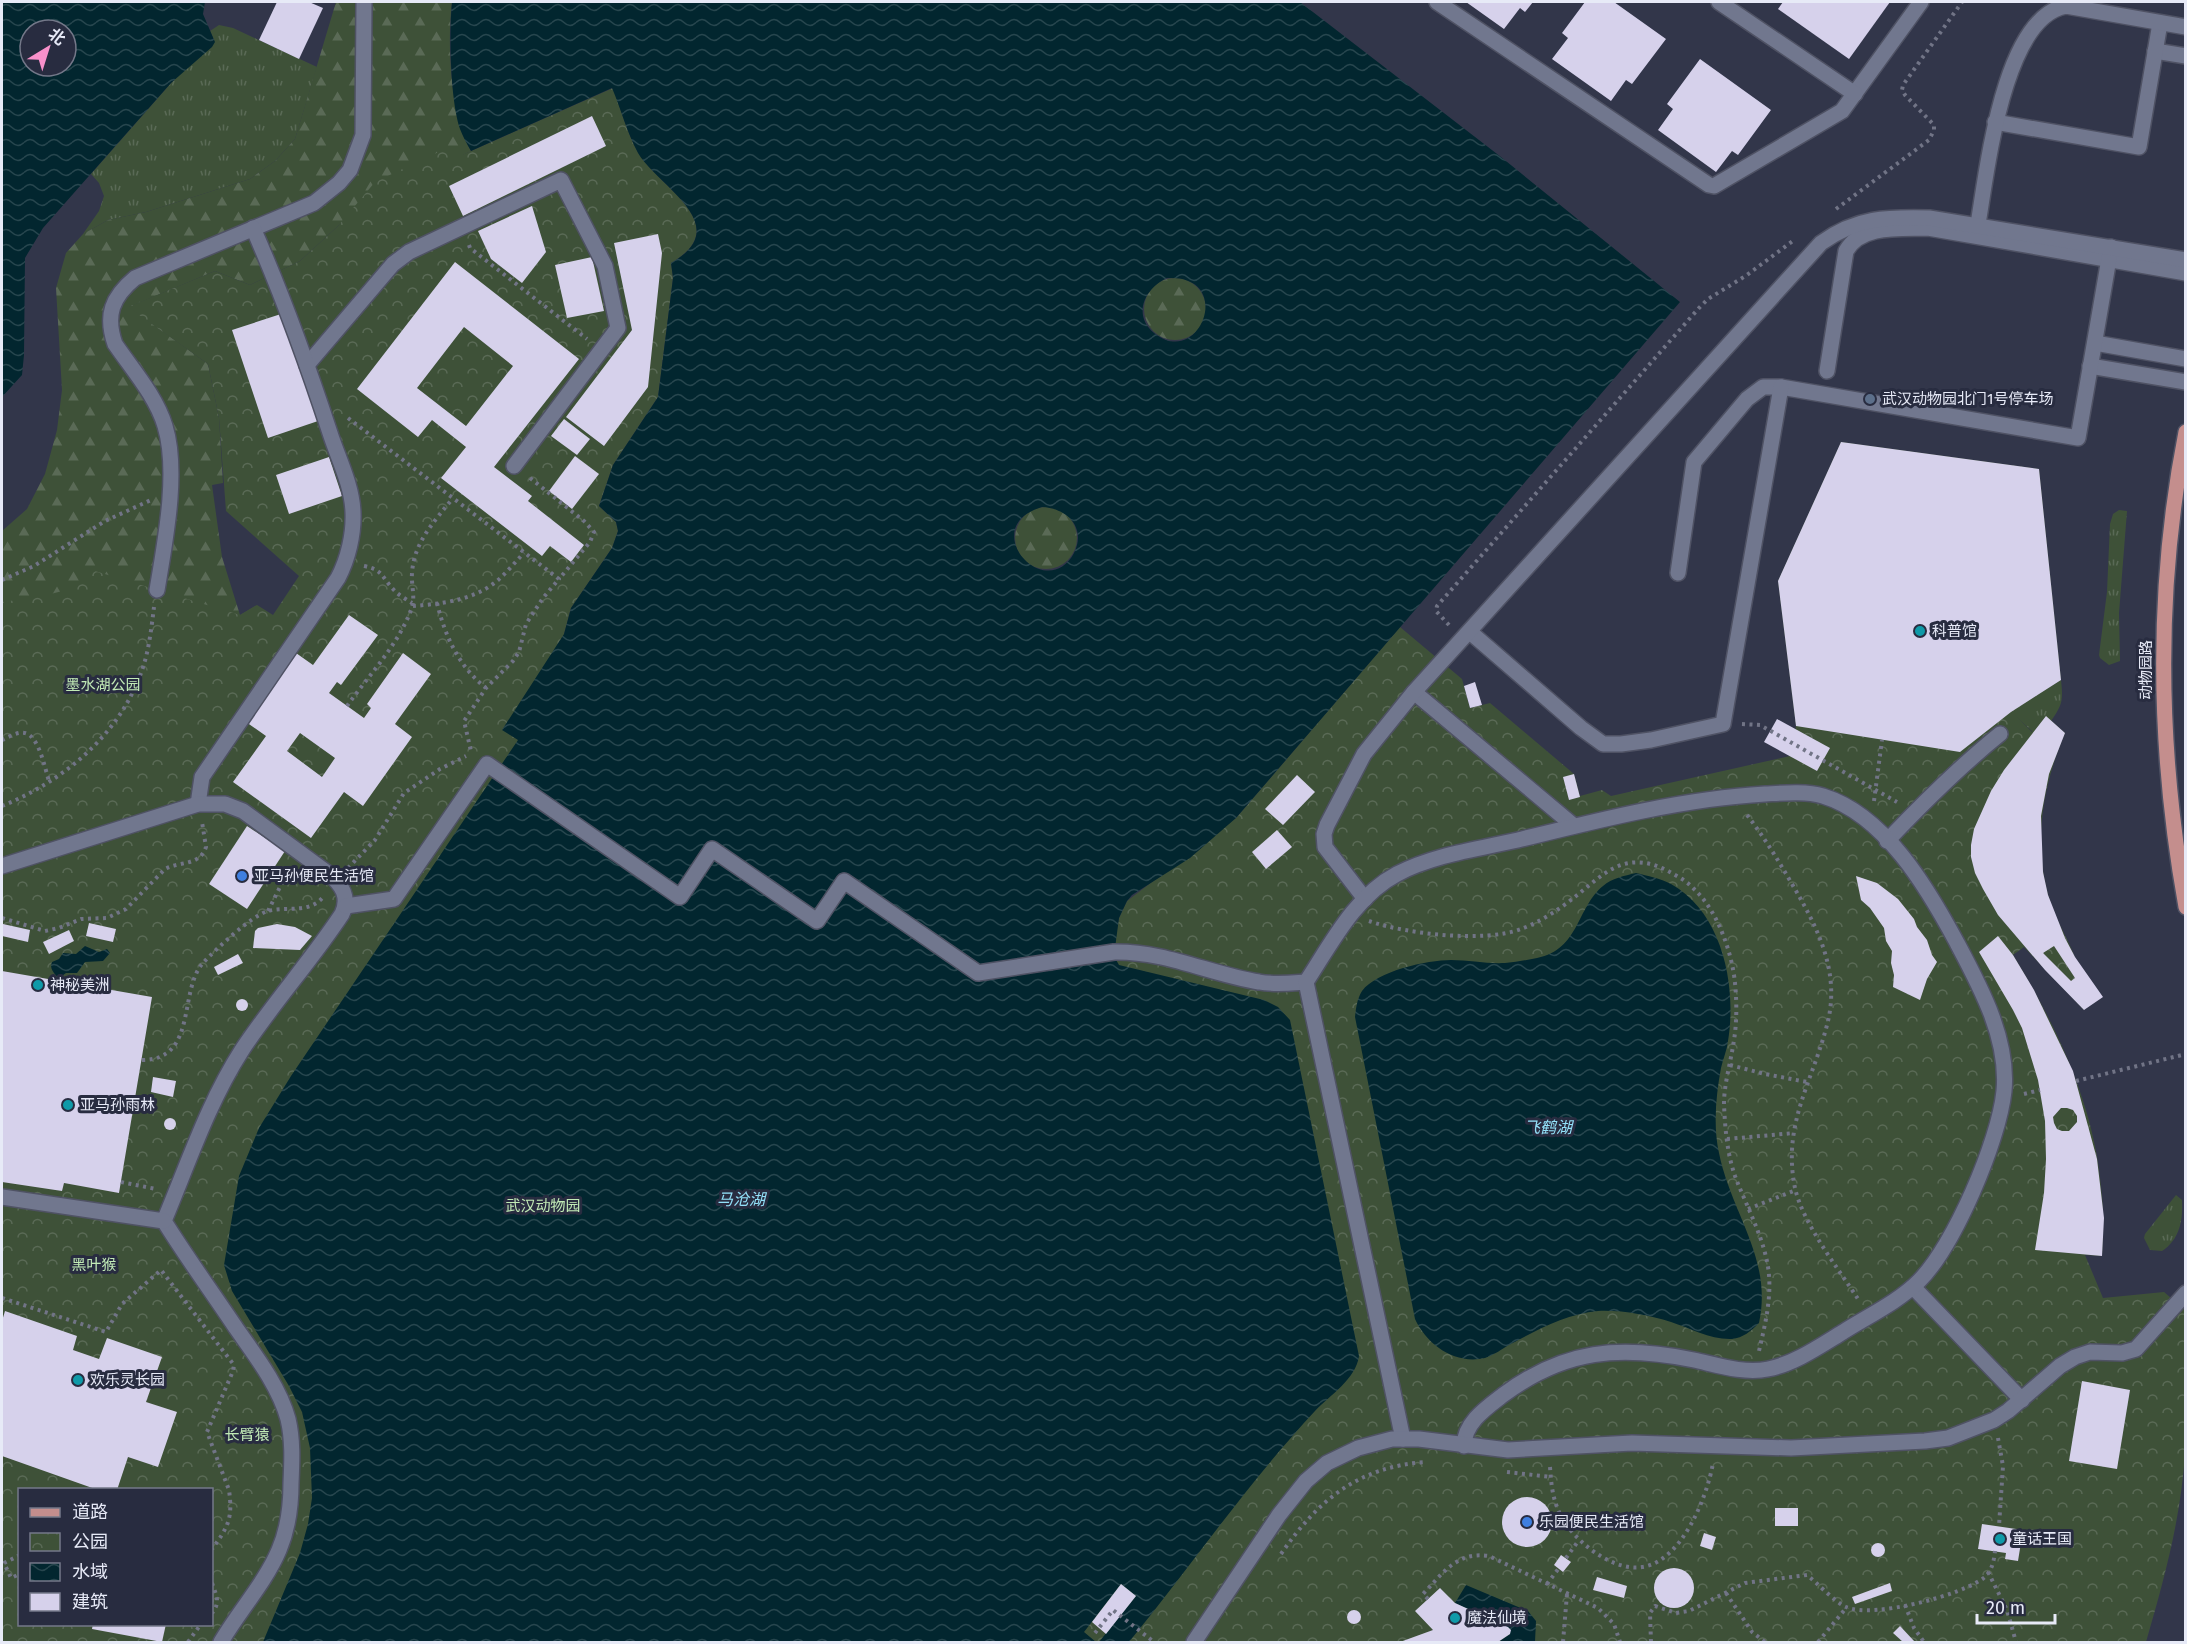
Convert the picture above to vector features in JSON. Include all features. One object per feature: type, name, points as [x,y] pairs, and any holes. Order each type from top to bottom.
[{"type":"main road","name":"动物园路","points":[[2186,432],[2166,571],[2163,678],[2172,817],[2186,908]]},
{"type":"lane","points":[[157,590],[169,495],[169,453],[165,425],[148,393],[115,344],[111,333],[112,305],[124,287],[135,278],[314,203],[339,183],[350,170],[363,135],[364,2]]},
{"type":"lane","points":[[1437,2],[1714,186],[1842,111],[1921,2]]},
{"type":"lane","points":[[1719,2],[1855,94]]},
{"type":"lane","points":[[1978,224],[1995,122],[2010,72],[2024,43],[2037,24],[2054,8],[2066,6],[2186,27]]},
{"type":"lane","points":[[1995,122],[2139,147],[2160,23]]},
{"type":"lane","points":[[2156,51],[2186,56]]},
{"type":"lane","points":[[307,365],[393,264],[409,252],[561,180],[605,266],[618,328],[514,466]]},
{"type":"lane","points":[[1365,898],[1325,847],[1324,834],[1364,754],[1414,692],[1814,249],[1831,236],[1859,222],[1890,217],[1929,218],[1978,224],[2110,253],[2186,273]]},
{"type":"lane","points":[[1827,371],[1847,250],[1859,222]]},
{"type":"lane","points":[[198,804],[202,777],[338,578],[345,562],[352,525],[351,496],[289,311],[253,228]]},
{"type":"lane","points":[[1847,250],[1856,238],[1869,233],[1891,229],[1928,228],[2110,253],[2186,260]]},
{"type":"lane","points":[[1678,573],[1694,462],[1748,399],[1763,387],[1780,387],[2078,438],[2110,253]]},
{"type":"lane","points":[[2095,343],[2186,359]]},
{"type":"lane","points":[[2090,366],[2186,382]]},
{"type":"lane","points":[[1466,636],[1603,744],[1651,740],[1723,724],[1780,387]]},
{"type":"lane","points":[[1414,692],[1574,826]]},
{"type":"lane","points":[[1887,841],[1973,755],[2000,734]]},
{"type":"lane","points":[[346,906],[394,899],[487,764],[680,897],[712,849],[817,921],[844,881],[978,973],[1114,952],[1137,952],[1261,983],[1306,982]]},
{"type":"lane","points":[[1403,1439],[1306,982],[1352,914],[1365,898],[1397,874],[1431,861],[1574,826],[1666,807],[1731,796],[1784,793],[1821,795],[1854,811],[1871,824],[1921,881],[1970,967],[1995,1024],[2001,1052],[2005,1085],[1999,1116],[1986,1157],[1966,1205],[1936,1261],[1912,1287],[1869,1316],[1791,1361],[1774,1368],[1755,1371],[1725,1368],[1642,1352],[1604,1352],[1567,1360],[1537,1373],[1496,1401],[1465,1431],[1464,1446]]},
{"type":"lane","points":[[2,866],[208,802],[243,811],[337,881],[344,892],[346,906],[328,935],[255,1031],[223,1082],[164,1221]]},
{"type":"lane","points":[[2,1197],[164,1221],[188,1260],[258,1360],[279,1396],[288,1418],[291,1441],[291,1495],[285,1533],[270,1569],[221,1642]]},
{"type":"lane","points":[[1912,1287],[2022,1400]]},
{"type":"lane","points":[[1194,1642],[1279,1515],[1306,1480],[1327,1463],[1348,1452],[1381,1441],[1403,1439],[1508,1450],[1623,1443],[1791,1449],[1925,1442],[1948,1438],[1994,1420],[2075,1357],[2090,1352],[2122,1353],[2136,1349],[2186,1293]]},
{"type":"path","points":[[1828,214],[1929,140],[1934,124],[1905,95],[1902,90],[1903,85],[1962,2]]},
{"type":"path","points":[[462,227],[470,248],[601,350]]},
{"type":"path","points":[[1466,636],[1436,612],[1437,606],[1699,308],[1708,299],[1747,275],[1801,234]]},
{"type":"path","points":[[345,417],[559,579]]},
{"type":"path","points":[[142,1060],[158,1058],[168,1052],[177,1041],[190,1005],[193,981],[206,960],[245,924],[267,911],[310,907],[320,901],[375,840],[404,793],[440,769],[472,754],[464,721],[486,688],[519,652],[526,624],[543,598],[594,536],[593,529],[514,466]]},
{"type":"path","points":[[2,580],[34,566],[105,520],[140,503],[169,495]]},
{"type":"path","points":[[347,706],[398,634],[413,604],[411,578],[416,549],[453,498]]},
{"type":"path","points":[[345,562],[377,570],[394,591],[413,604],[437,603],[472,595],[491,585],[524,553]]},
{"type":"path","points":[[2,806],[21,798],[49,781],[94,748],[106,735],[139,679],[146,656],[157,590]]},
{"type":"path","points":[[437,603],[445,633],[453,648],[470,673],[486,688]]},
{"type":"path","points":[[1723,724],[1760,725],[1915,812]]},
{"type":"path","points":[[2,740],[20,733],[30,735],[36,742],[49,781]]},
{"type":"path","points":[[1871,824],[1882,740]]},
{"type":"path","points":[[1731,796],[1767,842],[1815,924],[1826,950],[1830,967],[1832,1002],[1827,1027],[1807,1082],[1791,1154],[1796,1190],[1807,1217],[1869,1316]]},
{"type":"path","points":[[2,918],[45,931],[81,919],[107,918],[126,909],[165,869],[173,865],[197,861],[204,854],[206,844],[198,804]]},
{"type":"path","points":[[267,911],[297,851]]},
{"type":"path","points":[[1352,914],[1387,927],[1411,931],[1502,934],[1522,929],[1539,920],[1574,898],[1600,877],[1628,862],[1650,863],[1665,869],[1684,880],[1702,897],[1713,914],[1730,955],[1735,985],[1736,1026],[1724,1100],[1726,1138],[1734,1173],[1758,1233],[1769,1273],[1769,1310],[1755,1371]]},
{"type":"path","points":[[2076,1081],[2186,1054]]},
{"type":"path","points":[[1730,1065],[1807,1082]]},
{"type":"path","points":[[1726,1138],[1794,1133]]},
{"type":"path","points":[[121,1182],[176,1193]]},
{"type":"path","points":[[1748,1209],[1796,1190]]},
{"type":"path","points":[[2,1298],[106,1332],[122,1304],[161,1270],[234,1365],[207,1432],[230,1497],[228,1526],[213,1548]]},
{"type":"path","points":[[1994,1420],[2003,1466],[1999,1526]]},
{"type":"path","points":[[1548,1448],[1557,1509],[1564,1521],[1580,1540],[1604,1557],[1625,1566],[1641,1568],[1663,1558],[1682,1539],[1695,1517],[1712,1466],[1714,1446]]},
{"type":"path","points":[[1280,1555],[1310,1515],[1347,1485],[1395,1465],[1430,1462]]},
{"type":"path","points":[[1498,1471],[1551,1477]]},
{"type":"path","points":[[1566,1558],[1580,1540]]},
{"type":"path","points":[[1651,1642],[1650,1613],[1653,1607],[1660,1606],[1676,1612],[1689,1611],[1745,1582],[1807,1575],[1847,1607],[1886,1609],[1935,1599],[1979,1581],[1994,1563],[1995,1551]]},
{"type":"path","points":[[1428,1599],[1423,1594],[1461,1558],[1470,1555],[1489,1556],[1590,1603],[1614,1624],[1620,1642]]},
{"type":"path","points":[[18,1556],[4,1563],[11,1578],[18,1575]]},
{"type":"path","points":[[1547,1584],[1559,1568]]},
{"type":"path","points":[[1988,1572],[2007,1611],[2016,1642]]},
{"type":"path","points":[[213,1586],[218,1600],[217,1607],[213,1612]]},
{"type":"path","points":[[1726,1593],[1752,1632],[1765,1642]]},
{"type":"path","points":[[1563,1642],[1567,1594]]},
{"type":"path","points":[[1905,1605],[1914,1628],[1924,1642]]},
{"type":"path","points":[[1818,1642],[1847,1607]]},
{"type":"path","points":[[1095,1633],[1113,1610],[1154,1642]]},
{"type":"path","points":[[188,1642],[200,1626]]},
{"type":"green space","name":"墨水湖公园","points":[[336,2],[452,2],[450,57],[454,98],[458,118],[471,151],[356,207],[300,261],[250,285],[215,271],[129,307],[208,364],[219,418],[223,483],[212,485],[222,557],[240,615],[257,605],[2,850],[2,531],[27,509],[45,474],[57,430],[62,390],[56,288],[66,253],[83,234],[108,220],[146,212],[250,179],[275,161],[295,139]]},
{"type":"green space","points":[[219,25],[233,28],[317,67],[295,139],[275,161],[250,179],[146,212],[108,220],[83,234],[99,211],[104,196],[99,183],[91,174],[171,83],[214,40],[210,31]]},
{"type":"green space","name":"武汉动物园","points":[[613,88],[627,129],[638,152],[686,206],[695,220],[696,234],[689,248],[671,263],[673,278],[658,397],[613,465],[599,506],[616,522],[618,531],[612,548],[571,608],[564,634],[1115,938],[1119,918],[1127,901],[1236,818],[1400,627],[1462,679],[1470,708],[1490,703],[1574,774],[1580,796],[1602,790],[1611,796],[1790,756],[1796,726],[1778,581],[1841,442],[2039,469],[2061,680],[2012,712],[2032,732],[2046,716],[2065,733],[2046,793],[2041,854],[2048,895],[2076,961],[2084,1010],[2024,947],[2013,955],[2058,1037],[2090,1126],[2097,1156],[2102,1196],[2102,1256],[2085,1255],[2103,1298],[2164,1292],[2185,1310],[2186,1418],[2183,1477],[2171,1549],[2146,1642],[2,1642],[2,602],[39,597],[70,589],[95,571],[240,615],[257,605],[273,615],[299,576],[226,511],[219,418],[208,364],[128,307],[215,271],[250,285],[300,261],[338,226],[375,182],[445,149],[462,155]]},
{"type":"green space","points":[[1169,278],[1181,278],[1197,287],[1204,297],[1206,309],[1204,321],[1197,331],[1181,340],[1169,340],[1158,335],[1149,326],[1144,315],[1144,303],[1149,292],[1158,283]]},
{"type":"green space","points":[[1040,507],[1052,507],[1068,516],[1075,526],[1077,538],[1075,550],[1068,560],[1052,569],[1040,569],[1029,564],[1020,555],[1015,544],[1015,532],[1020,521],[1029,512]]},
{"type":"green space","points":[[2119,510],[2127,511],[2119,613],[2120,661],[2109,665],[2099,655],[2107,592],[2110,524],[2113,514]]},
{"type":"green space","points":[[2061,680],[2061,702],[2051,721],[2046,717],[2033,732],[2011,712]]},
{"type":"green space","points":[[2176,1195],[2182,1200],[2181,1222],[2177,1235],[2162,1251],[2150,1250],[2144,1238],[2145,1234]]},
{"type":"water","points":[[2,2],[205,2],[203,14],[215,42],[212,47],[171,83],[43,228],[25,258],[22,375],[2,397]]},
{"type":"water","name":"马沧湖","points":[[452,2],[1300,2],[1501,157],[1680,302],[1236,818],[1190,858],[1132,895],[1119,918],[1114,956],[1119,965],[1264,1000],[1278,1007],[1290,1020],[1359,1356],[1348,1379],[1315,1411],[1266,1467],[1129,1642],[1099,1642],[1136,1596],[1121,1584],[1084,1632],[1096,1642],[263,1642],[300,1553],[308,1524],[312,1498],[310,1448],[302,1412],[232,1291],[224,1265],[239,1176],[259,1128],[291,1076],[518,740],[502,730],[564,634],[571,608],[612,548],[618,531],[616,522],[599,506],[613,465],[658,397],[673,278],[671,263],[689,249],[696,234],[695,220],[686,206],[638,153],[612,88],[471,151],[460,129],[454,101]],"holes":[[[1167,278],[1188,281],[1201,290],[1205,303],[1204,318],[1197,331],[1185,339],[1171,341],[1154,333],[1147,326],[1144,318],[1144,302],[1147,295],[1159,282]],[[1042,507],[1051,508],[1066,515],[1076,527],[1078,535],[1074,553],[1062,567],[1048,571],[1034,567],[1022,557],[1015,544],[1015,530],[1023,517]]]},
{"type":"water","name":"飞鹤湖","points":[[1636,873],[1667,882],[1689,897],[1703,913],[1722,953],[1728,975],[1730,1020],[1718,1089],[1716,1132],[1725,1175],[1756,1257],[1762,1300],[1759,1323],[1743,1336],[1724,1339],[1708,1336],[1653,1317],[1626,1312],[1598,1311],[1575,1315],[1552,1324],[1485,1358],[1463,1359],[1453,1356],[1435,1345],[1415,1319],[1355,1017],[1359,997],[1369,984],[1390,972],[1429,962],[1451,960],[1505,963],[1537,958],[1551,953],[1570,937],[1587,905],[1603,886],[1614,879]]},
{"type":"water","points":[[85,946],[99,952],[107,949],[110,953],[103,961],[85,962],[77,973],[66,973],[59,978],[52,969],[52,962],[59,959],[63,953],[76,954]]},
{"type":"water","points":[[1466,1585],[1528,1611],[1536,1621],[1535,1642],[1498,1642],[1510,1634],[1510,1629],[1455,1603]]},
{"type":"building","points":[[277,2],[309,2],[323,8],[299,59],[259,40]]},
{"type":"building","points":[[1466,2],[1533,2],[1525,12],[1520,8],[1504,29]]},
{"type":"building","points":[[1585,2],[1614,2],[1666,39],[1632,84],[1626,80],[1611,101],[1552,59],[1568,38],[1562,33]]},
{"type":"building","points":[[1783,2],[1890,2],[1849,59],[1778,9]]},
{"type":"building","points":[[1700,59],[1771,110],[1738,155],[1732,151],[1716,172],[1658,130],[1673,109],[1667,104]]},
{"type":"building","points":[[592,116],[606,146],[463,216],[449,186]]},
{"type":"building","points":[[532,206],[546,252],[522,283],[491,259],[478,231]]},
{"type":"building","points":[[658,234],[662,253],[648,387],[604,446],[566,417],[632,330],[614,243]]},
{"type":"building","points":[[592,257],[604,311],[567,318],[555,265]]},
{"type":"building","points":[[455,262],[579,359],[494,467],[532,496],[528,501],[584,545],[571,562],[550,546],[542,556],[441,478],[466,447],[432,420],[418,437],[357,389]],"holes":[[[464,327],[513,366],[466,426],[417,388]]]},
{"type":"building","points":[[284,313],[321,420],[268,438],[232,330]]},
{"type":"building","points":[[564,419],[590,439],[577,455],[551,436]]},
{"type":"building","name":"科普馆","points":[[1841,442],[2039,469],[2061,680],[2011,712],[1960,752],[1796,726],[1778,581]]},
{"type":"building","points":[[575,456],[599,474],[572,509],[549,491]]},
{"type":"building","points":[[329,457],[342,496],[289,514],[276,475]]},
{"type":"building","points":[[349,615],[378,635],[341,685],[337,682],[329,693],[364,718],[371,708],[367,704],[403,653],[431,674],[395,724],[412,737],[363,806],[344,792],[311,838],[233,782],[266,736],[246,722],[296,653],[313,665]],"holes":[[[300,733],[335,758],[322,777],[287,751]]]},
{"type":"building","points":[[1475,682],[1482,705],[1470,708],[1464,686]]},
{"type":"building","points":[[2046,716],[2065,733],[2049,774],[2041,816],[2043,872],[2048,895],[2065,938],[2075,957],[2103,997],[2084,1010],[2045,970],[1998,915],[1975,873],[1971,857],[1974,829],[1991,791],[2004,770]],"holes":[[[2054,946],[2075,978],[2071,981],[2043,953]]]},
{"type":"building","points":[[1777,719],[1830,748],[1817,771],[1764,742]]},
{"type":"building","points":[[1574,774],[1580,797],[1569,800],[1563,777]]},
{"type":"building","points":[[1297,775],[1315,792],[1283,825],[1265,809]]},
{"type":"building","name":"亚马孙便民生活馆","points":[[247,826],[285,851],[247,909],[209,884]]},
{"type":"building","points":[[1277,830],[1292,847],[1266,869],[1252,852]]},
{"type":"building","points":[[1856,876],[1877,883],[1898,899],[1927,940],[1937,962],[1927,979],[1920,1000],[1893,987],[1892,951],[1886,941],[1884,928],[1870,908],[1861,900]]},
{"type":"building","points":[[89,923],[116,929],[113,942],[86,936]]},
{"type":"building","points":[[3,924],[30,930],[28,942],[2,936]]},
{"type":"building","points":[[277,924],[295,927],[312,936],[300,950],[253,948],[255,931],[258,928]]},
{"type":"building","points":[[69,930],[74,941],[49,954],[43,942]]},
{"type":"building","points":[[1998,936],[2013,955],[2034,990],[2073,1071],[2097,1159],[2104,1218],[2102,1256],[2035,1250],[2044,1193],[2046,1159],[2045,1121],[2038,1080],[2022,1028],[1979,952]],"holes":[[[2061,1108],[2073,1110],[2077,1116],[2077,1122],[2069,1131],[2062,1131],[2057,1129],[2053,1117]]]},
{"type":"building","points":[[238,954],[243,963],[218,975],[214,967]]},
{"type":"building","name":"亚马孙雨林","points":[[2,971],[152,997],[119,1193],[64,1183],[62,1191],[2,1182]]},
{"type":"building","points":[[244,999],[248,1005],[244,1011],[240,1011],[236,1003]]},
{"type":"building","points":[[153,1077],[176,1081],[173,1097],[151,1092]]},
{"type":"building","points":[[172,1118],[176,1124],[172,1130],[168,1130],[164,1122]]},
{"type":"building","name":"欢乐灵长园","points":[[5,1311],[77,1336],[73,1350],[99,1359],[107,1338],[162,1357],[146,1402],[177,1412],[158,1467],[128,1457],[118,1488],[92,1488],[2,1456],[2,1321]]},
{"type":"building","points":[[2082,1381],[2130,1390],[2117,1469],[2069,1461]]},
{"type":"building","name":"乐园便民生活馆","points":[[1527,1497],[1541,1501],[1548,1508],[1552,1522],[1548,1536],[1541,1543],[1527,1547],[1513,1543],[1506,1536],[1502,1522],[1506,1508],[1513,1501]]},
{"type":"building","points":[[1775,1508],[1798,1508],[1798,1526],[1775,1526]]},
{"type":"building","name":"童话王国","points":[[1982,1524],[2023,1530],[2018,1561],[2005,1559],[2006,1553],[1978,1549]]},
{"type":"building","points":[[1704,1533],[1716,1537],[1712,1550],[1700,1546]]},
{"type":"building","points":[[1875,1543],[1881,1543],[1885,1550],[1881,1557],[1875,1557],[1871,1553],[1871,1547]]},
{"type":"building","points":[[1561,1555],[1571,1562],[1563,1572],[1554,1565]]},
{"type":"building","points":[[1674,1568],[1688,1574],[1694,1588],[1688,1602],[1674,1608],[1660,1602],[1654,1588],[1660,1574]]},
{"type":"building","points":[[1597,1577],[1627,1586],[1624,1598],[1593,1590]]},
{"type":"building","points":[[1890,1583],[1892,1591],[1855,1604],[1852,1597]]},
{"type":"building","points":[[1121,1584],[1136,1596],[1106,1634],[1092,1622]]},
{"type":"building","name":"魔法仙境","points":[[1440,1588],[1455,1603],[1508,1627],[1511,1630],[1510,1634],[1498,1642],[1400,1642],[1433,1630],[1415,1611]]},
{"type":"building","points":[[1351,1610],[1357,1610],[1361,1617],[1357,1624],[1351,1624],[1347,1620],[1347,1614]]},
{"type":"building","points":[[93,1626],[166,1626],[162,1642],[92,1629]]},
{"type":"building","points":[[1900,1626],[1915,1642],[1903,1642],[1893,1633]]},
{"type":"place","name":"武汉动物园北门1号停车场","points":[[1870,399]]},
{"type":"place","name":"科普馆","points":[[1920,631]]},
{"type":"place","name":"亚马孙便民生活馆","points":[[242,876]]},
{"type":"place","name":"神秘美洲","points":[[38,985]]},
{"type":"place","name":"亚马孙雨林","points":[[68,1105]]},
{"type":"place","name":"欢乐灵长园","points":[[78,1380]]},
{"type":"place","name":"乐园便民生活馆","points":[[1527,1522]]},
{"type":"place","name":"童话王国","points":[[2000,1539]]},
{"type":"place","name":"魔法仙境","points":[[1455,1618]]},
{"type":"park label","name":"黑叶猴","points":[[94,1265]]},
{"type":"park label","name":"长臂猿","points":[[247,1435]]}]
